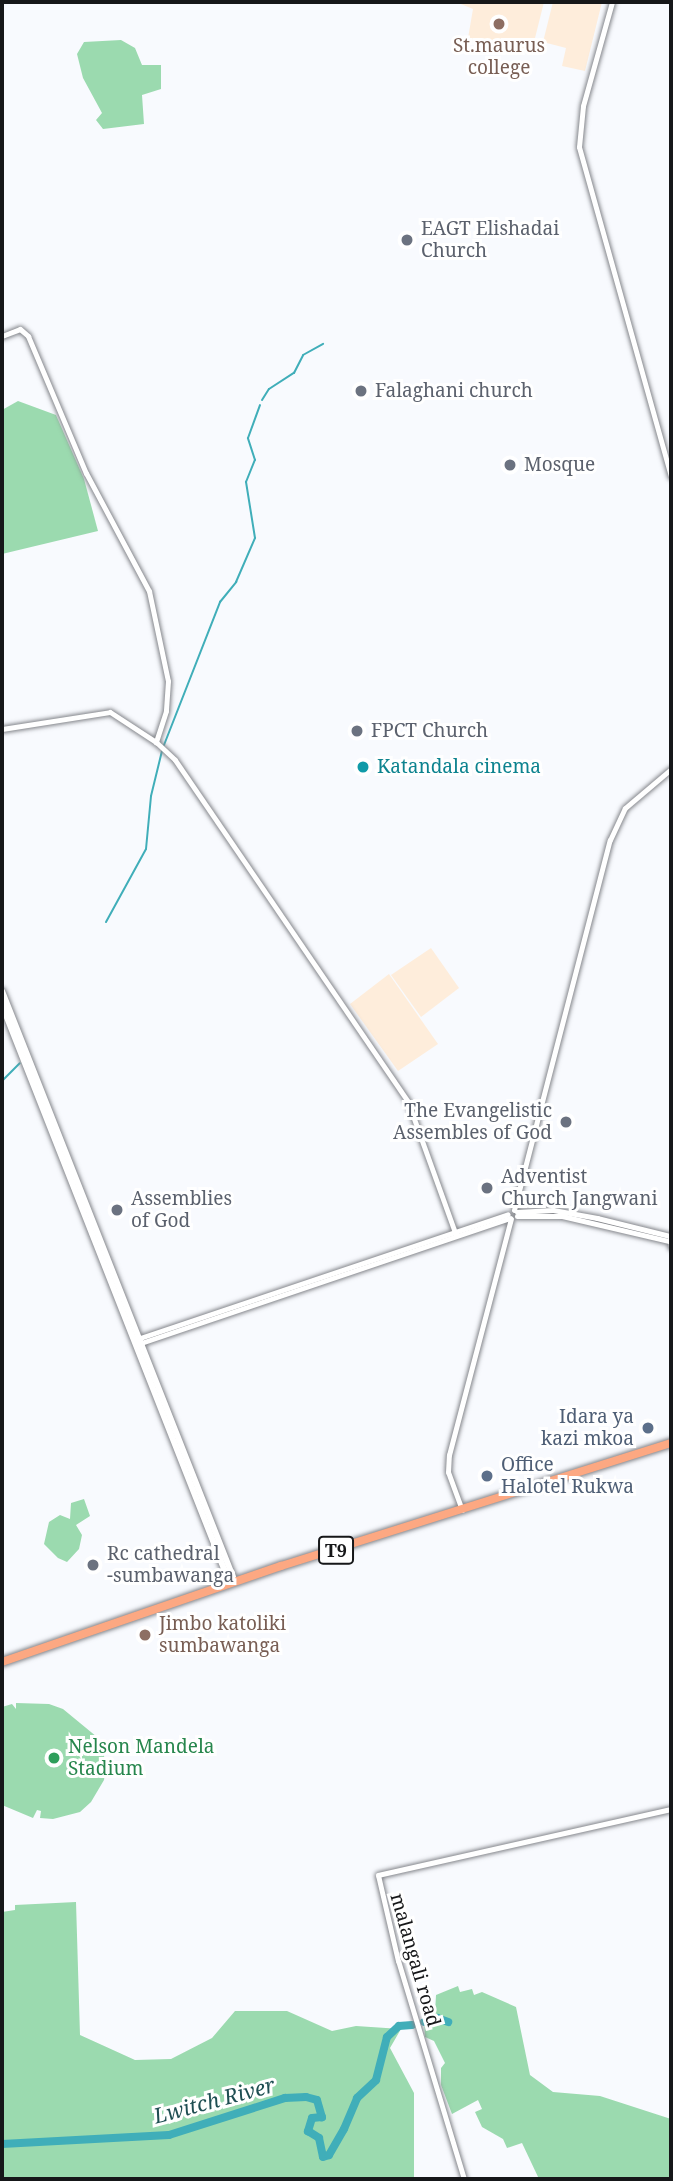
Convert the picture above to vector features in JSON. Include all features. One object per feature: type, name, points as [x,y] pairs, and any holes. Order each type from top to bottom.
[{"type":"highway","name":"T9","points":[[2,1662],[233,1583],[671,1443]]},
{"type":"main road","points":[[2,991],[233,1583]]},
{"type":"main road","points":[[2,1005],[138,1341]]},
{"type":"street","points":[[612,2],[583,106],[579,148],[671,476]]},
{"type":"street","points":[[2,336],[20,329],[28,336],[86,472],[149,591],[168,681],[161,746]]},
{"type":"street","points":[[2,729],[103,711],[118,715],[161,746],[203,798],[408,1101],[455,1232]]},
{"type":"street","points":[[461,1510],[448,1472],[449,1455],[610,840],[625,808],[671,769]]},
{"type":"street","points":[[138,1341],[455,1232],[513,1215],[552,1214],[670,1241]]},
{"type":"street","name":"malangali road","points":[[464,2179],[398,1961],[378,1875],[671,1810]]},
{"type":"shaded area","points":[[456,2],[544,2],[531,54],[468,38],[473,9]]},
{"type":"shaded area","points":[[553,2],[602,2],[585,71],[562,66],[566,48],[543,42]]},
{"type":"shaded area","points":[[431,948],[459,988],[421,1017],[391,975]]},
{"type":"shaded area","points":[[389,974],[438,1044],[398,1071],[350,1004]]},
{"type":"green space","points":[[121,40],[135,48],[142,65],[161,65],[161,89],[142,95],[144,124],[103,129],[96,120],[102,113],[83,78],[77,54],[84,42]]},
{"type":"green space","points":[[18,401],[56,415],[84,479],[98,531],[2,554],[2,410]]},
{"type":"green space","points":[[84,1499],[90,1516],[76,1525],[82,1535],[79,1549],[67,1562],[58,1558],[44,1544],[49,1522],[60,1515],[70,1519],[71,1503]]},
{"type":"green space","name":"Nelson Mandela Stadium","points":[[16,1703],[49,1704],[63,1709],[97,1737],[94,1743],[100,1740],[106,1764],[104,1780],[91,1802],[80,1812],[53,1819],[40,1818],[41,1811],[37,1810],[33,1818],[2,1805],[2,1707],[12,1704],[16,1709]]},
{"type":"green space","points":[[76,1902],[80,2035],[135,2060],[171,2059],[212,2038],[235,2011],[287,2011],[332,2031],[356,2026],[401,2029],[390,2048],[414,2093],[414,2179],[2,2179],[2,1912],[15,1910],[15,1905]]},
{"type":"green space","points":[[458,1986],[460,1992],[472,1989],[474,1995],[482,1992],[516,2007],[530,2075],[553,2092],[600,2096],[671,2119],[671,2179],[539,2179],[522,2143],[507,2148],[503,2139],[482,2127],[475,2112],[482,2109],[478,2100],[452,2114],[441,2085],[441,2068],[445,2063],[434,2041],[425,2037],[424,2022],[435,2013],[436,1995]]},
{"type":"waterway","points":[[262,400],[269,389],[294,373],[303,355],[323,344]]},
{"type":"waterway","points":[[164,745],[220,602],[236,582],[255,538],[246,482],[255,460],[248,438],[260,405]]},
{"type":"waterway","points":[[106,922],[146,849],[151,796],[162,751]]},
{"type":"waterway","points":[[2,1081],[20,1063]]},
{"type":"waterway","points":[[424,2022],[437,2018],[448,2022]]},
{"type":"waterway","name":"Lwitch River","points":[[2,2144],[169,2135],[285,2098],[306,2097],[317,2100],[322,2117],[312,2118],[308,2131],[319,2138],[323,2157],[329,2155],[344,2129],[357,2098],[376,2080],[387,2037],[399,2026],[412,2025]]},
{"type":"place","name":"St.maurus college","points":[[499,24]]},
{"type":"place","name":"EAGT Elishadai Church","points":[[407,240]]},
{"type":"place","name":"Falaghani church","points":[[361,391]]},
{"type":"place","name":"Mosque","points":[[510,465]]},
{"type":"place","name":"FPCT Church","points":[[357,731]]},
{"type":"place","name":"Katandala cinema","points":[[363,767]]},
{"type":"place","name":"The Evangelistic Assembles of God","points":[[566,1122]]},
{"type":"place","name":"Adventist Church Jangwani","points":[[487,1188]]},
{"type":"place","name":"Assemblies of God","points":[[117,1210]]},
{"type":"place","name":"Idara ya kazi mkoa","points":[[648,1428]]},
{"type":"place","name":"Office Halotel Rukwa","points":[[487,1476]]},
{"type":"place","name":"Rc cathedral -sumbawanga","points":[[93,1565]]},
{"type":"place","name":"Jimbo katoliki sumbawanga","points":[[145,1635]]},
{"type":"place","name":"Nelson Mandela Stadium","points":[[54,1758]]}]
